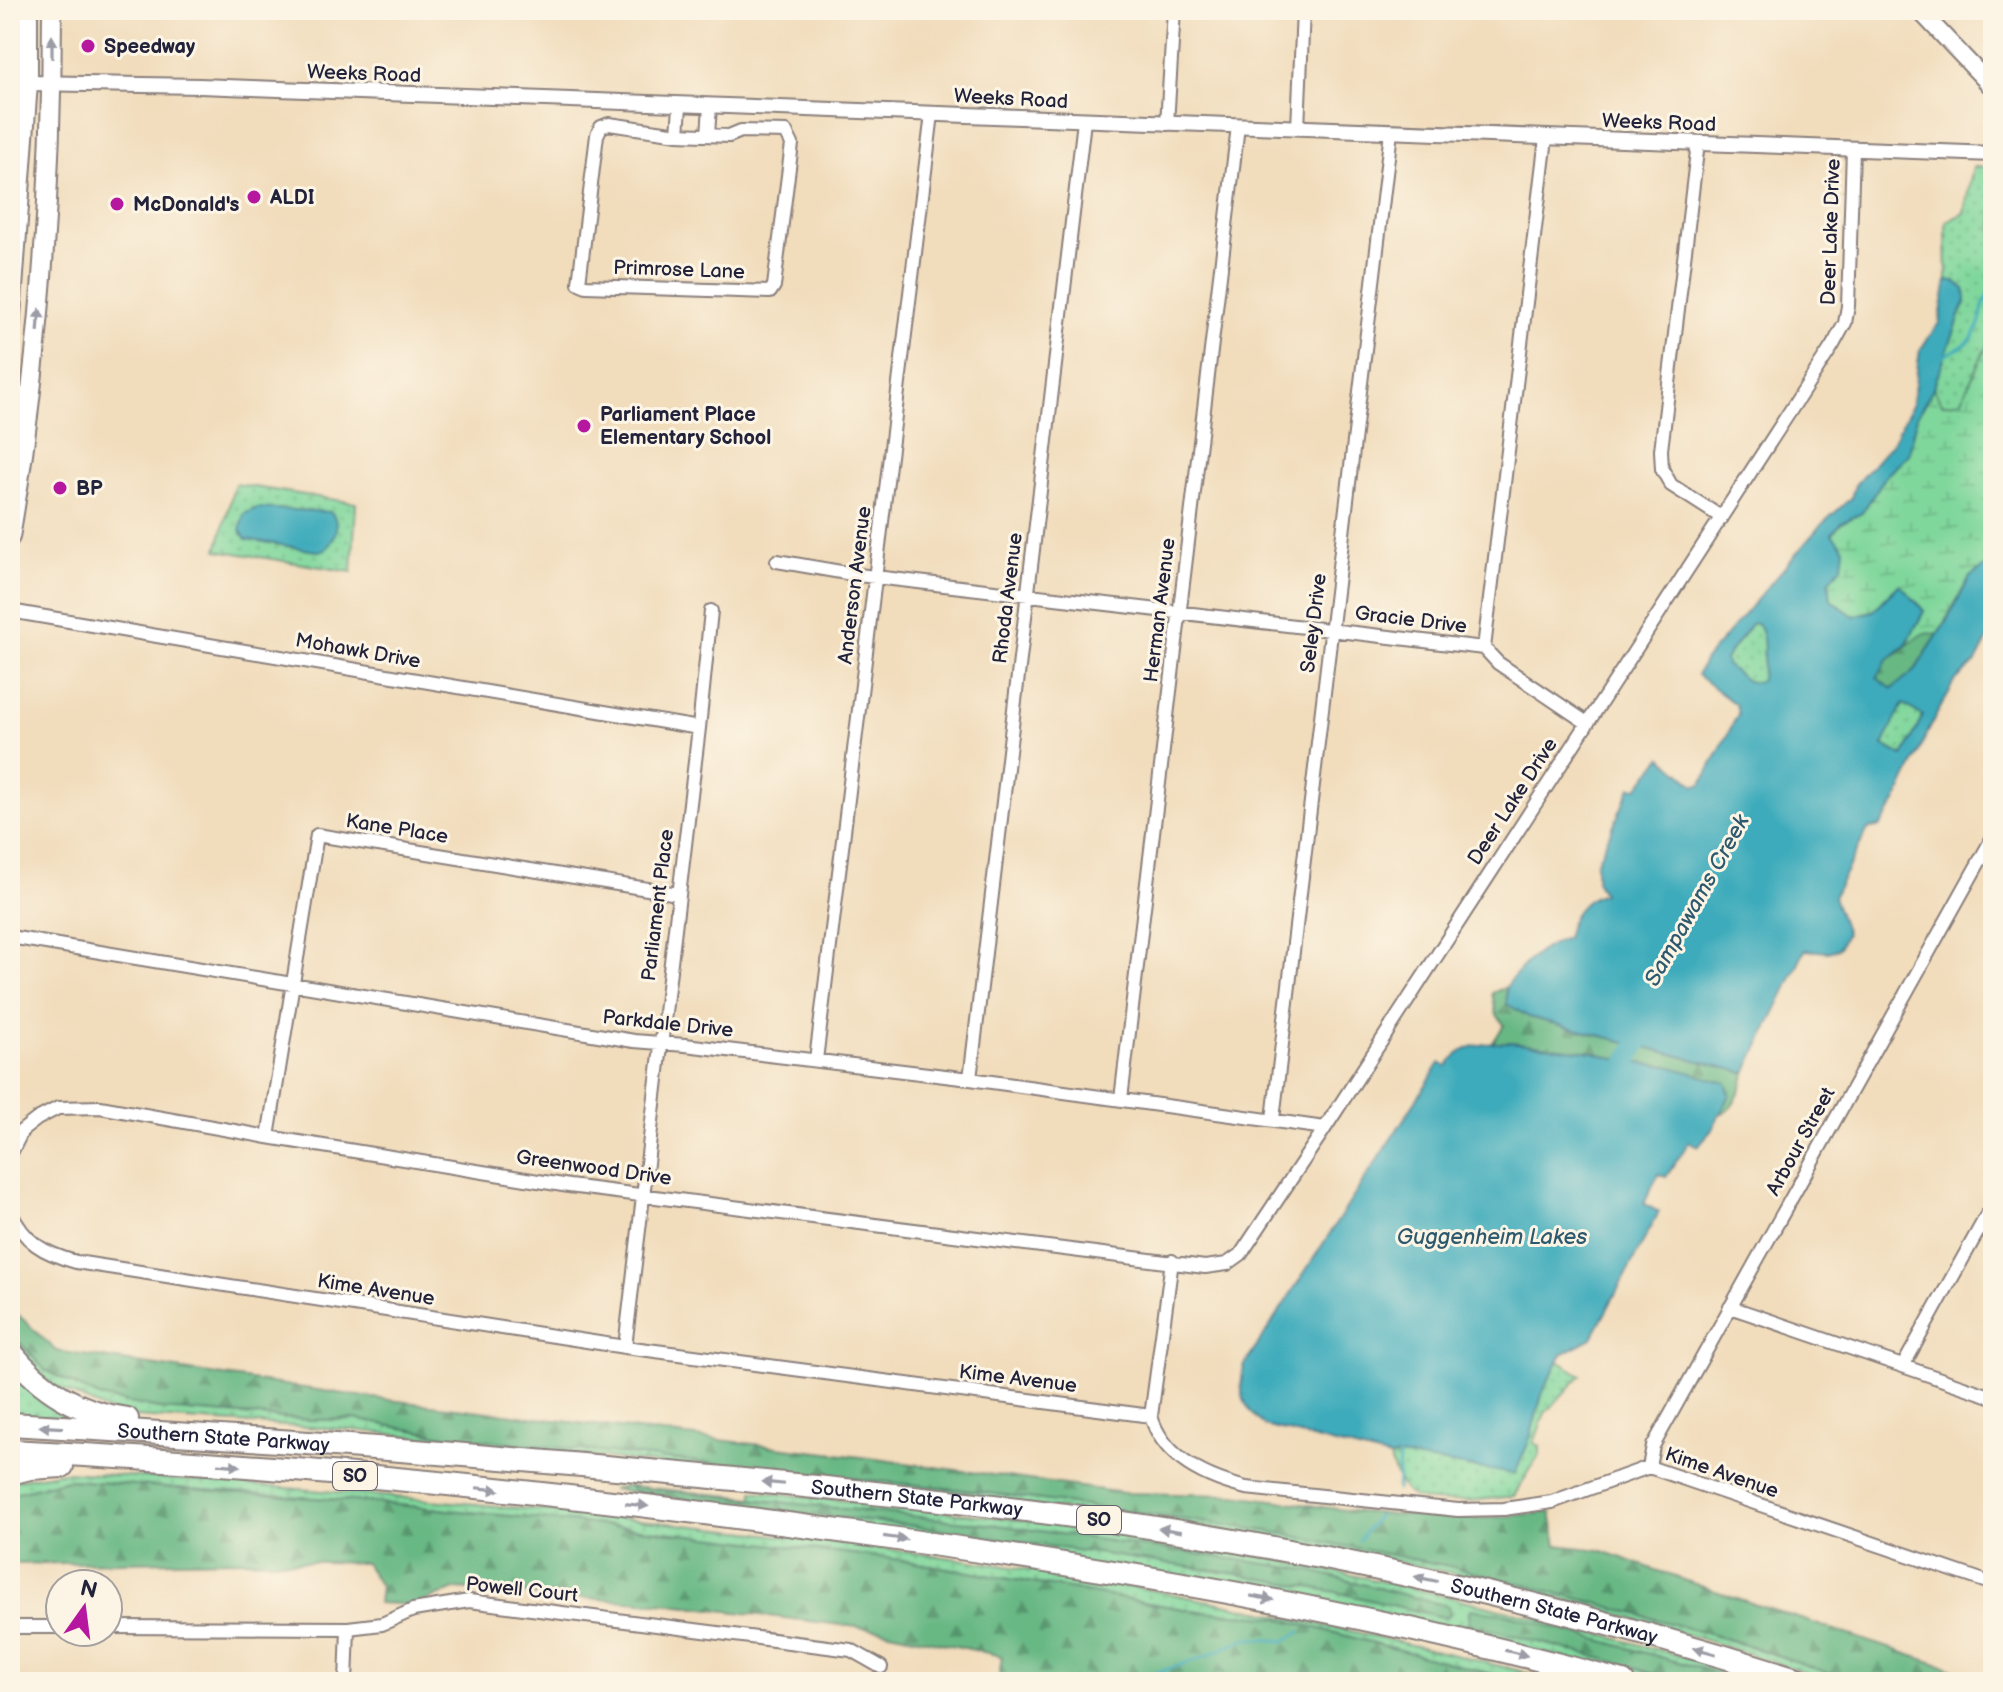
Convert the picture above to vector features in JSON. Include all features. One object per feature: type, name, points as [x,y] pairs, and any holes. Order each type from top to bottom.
[{"type":"highway","points":[[10,1351],[45,1386],[86,1410],[212,1436]]},
{"type":"highway","name":"Southern State Parkway","points":[[10,1424],[498,1457],[988,1505],[1152,1527],[1313,1556],[1474,1590],[1633,1630],[1806,1682]]},
{"type":"highway","name":"Southern State Parkway","points":[[10,1451],[341,1474],[600,1500],[992,1552],[1302,1605],[1449,1637],[1623,1682]]},
{"type":"highway","points":[[10,1473],[40,1466],[90,1467],[151,1460]]},
{"type":"main road","points":[[10,329],[19,81],[28,10]]},
{"type":"main road","points":[[10,537],[36,356],[52,84],[52,10]]},
{"type":"main road","points":[[1919,10],[1993,88]]},
{"type":"street","points":[[1167,124],[1174,10]]},
{"type":"street","points":[[1298,128],[1303,10]]},
{"type":"street","name":"Weeks Road","points":[[19,81],[1993,154]]},
{"type":"street","points":[[678,134],[680,106]]},
{"type":"street","points":[[708,135],[710,106]]},
{"type":"street","name":"Anderson Avenue","points":[[816,1060],[932,114]]},
{"type":"street","name":"Rhoda Avenue","points":[[970,1079],[1084,121]]},
{"type":"street","name":"Primrose Lane","points":[[609,124],[708,135],[729,136],[741,131],[770,130],[786,132],[791,137],[774,286],[770,292],[586,286],[579,283],[597,135],[601,127],[609,124]]},
{"type":"street","name":"Herman Avenue","points":[[1121,1099],[1238,126]]},
{"type":"street","name":"Seley Drive","points":[[1273,1119],[1391,132]]},
{"type":"street","points":[[1484,648],[1546,138]]},
{"type":"street","points":[[1698,143],[1661,450],[1662,469],[1671,485],[1721,517]]},
{"type":"street","name":"Deer Lake Drive","points":[[1172,1261],[1205,1267],[1227,1264],[1241,1254],[1845,323],[1853,149]]},
{"type":"street","points":[[10,393],[30,397]]},
{"type":"street","name":"Gracie Drive","points":[[777,561],[875,576],[1484,648],[1498,663],[1587,723]]},
{"type":"street","name":"Mohawk Drive","points":[[10,611],[699,728]]},
{"type":"street","name":"Parliament Place","points":[[625,1347],[711,611]]},
{"type":"street","name":"Kane Place","points":[[268,1137],[317,835],[678,894]]},
{"type":"street","name":"Arbour Street","points":[[1649,1467],[1653,1446],[1993,837]]},
{"type":"street","name":"Parkdale Drive","points":[[10,937],[531,1025],[970,1079],[1325,1128]]},
{"type":"street","name":"Greenwood Drive","points":[[10,1155],[16,1136],[37,1119],[58,1108],[79,1105],[569,1186],[1172,1261]]},
{"type":"street","points":[[1903,1366],[1993,1204]]},
{"type":"street","name":"Kime Avenue","points":[[10,1211],[28,1241],[54,1256],[76,1262],[625,1347],[1151,1416],[1156,1433],[1192,1467],[1219,1481],[1246,1488],[1458,1510],[1504,1509],[1552,1502],[1649,1467],[1993,1584]]},
{"type":"street","points":[[1151,1416],[1172,1261]]},
{"type":"street","points":[[1730,1307],[1993,1397]]},
{"type":"street","name":"Powell Court","points":[[124,1627],[348,1628],[382,1624],[413,1610],[469,1601],[851,1650],[881,1667]]},
{"type":"street","points":[[10,1627],[44,1627]]},
{"type":"street","points":[[346,1682],[348,1628]]},
{"type":"green space","points":[[1973,167],[1993,167],[1993,333],[1961,402],[1942,404],[1933,388],[1966,300],[1955,282],[1947,281],[1946,222],[1964,213]]},
{"type":"green space","points":[[1993,333],[1993,562],[1970,577],[1938,634],[1925,633],[1906,645],[1924,611],[1899,585],[1873,611],[1853,616],[1831,601],[1829,582],[1842,565],[1832,534],[1841,523],[1862,512],[1885,477],[1909,453],[1917,416],[1933,388],[1942,404],[1961,401]]},
{"type":"green space","points":[[235,484],[356,503],[352,572],[217,550]]},
{"type":"green space","points":[[1757,623],[1763,636],[1764,650],[1761,679],[1756,684],[1725,665],[1725,659],[1751,624]]},
{"type":"green space","points":[[1925,632],[1938,634],[1915,670],[1893,690],[1877,678],[1887,660]]},
{"type":"green space","points":[[1903,704],[1923,716],[1904,756],[1882,745]]},
{"type":"green space","points":[[1506,987],[1507,1004],[1529,1017],[1746,1073],[1737,1097],[1720,1115],[1730,1095],[1668,1066],[1627,1062],[1593,1052],[1509,1042],[1492,1044],[1504,1025],[1496,1013],[1492,993]]},
{"type":"green space","points":[[10,1307],[56,1351],[365,1397],[869,1458],[1124,1493],[1235,1495],[1360,1512],[1475,1519],[1551,1512],[1557,1545],[1600,1550],[1993,1682],[1855,1682],[1745,1644],[1593,1602],[1448,1566],[1268,1531],[983,1492],[439,1435],[354,1419],[313,1420],[159,1409],[99,1397],[45,1370],[10,1332]]},
{"type":"green space","points":[[10,1332],[45,1370],[99,1397],[159,1409],[313,1420],[354,1419],[439,1435],[957,1490],[1266,1531],[1416,1558],[1564,1593],[1711,1634],[1855,1682],[1835,1682],[1658,1626],[1500,1584],[1351,1552],[1200,1526],[355,1430],[119,1416],[52,1385],[10,1343]]},
{"type":"green space","points":[[1558,1361],[1581,1375],[1545,1413],[1534,1443],[1540,1446],[1540,1454],[1514,1496],[1433,1501],[1412,1496],[1404,1489],[1390,1458],[1529,1441],[1543,1391]]},
{"type":"green space","points":[[10,1362],[78,1414],[77,1418],[10,1416]]},
{"type":"green space","points":[[64,1472],[475,1504],[902,1551],[1071,1576],[1207,1601],[1361,1633],[1565,1682],[1522,1682],[1278,1618],[1189,1610],[894,1559],[631,1528],[367,1502],[68,1480],[10,1494],[10,1481]]},
{"type":"green space","points":[[68,1480],[367,1502],[631,1528],[894,1559],[1189,1610],[1278,1618],[1522,1682],[1002,1682],[999,1678],[1002,1656],[881,1630],[671,1604],[455,1589],[416,1605],[378,1603],[380,1586],[365,1563],[237,1560],[10,1564],[10,1494]]},
{"type":"green space","points":[[629,1486],[753,1498],[753,1491],[903,1507],[1101,1531],[1230,1551],[1463,1600],[1771,1682],[1659,1682],[1503,1642],[747,1508],[612,1489]]},
{"type":"green space","points":[[629,1486],[1005,1526],[1307,1570],[1448,1606],[1450,1614],[1446,1618],[1336,1592],[1243,1575],[907,1525],[747,1508],[633,1491]]},
{"type":"green space","points":[[1470,1609],[1506,1614],[1750,1682],[1681,1682],[1468,1624]]},
{"type":"water","points":[[1947,281],[1955,282],[1965,289],[1966,300],[1933,388],[1917,416],[1909,453],[1885,477],[1862,513],[1841,523],[1832,534],[1844,548],[1842,565],[1829,582],[1831,600],[1854,616],[1873,611],[1900,584],[1924,611],[1906,645],[1887,660],[1877,678],[1892,689],[1916,669],[1970,577],[1993,562],[1993,629],[1976,662],[1956,680],[1934,719],[1896,802],[1880,826],[1868,829],[1833,897],[1846,933],[1839,948],[1829,952],[1805,950],[1746,1073],[1529,1017],[1507,1004],[1506,987],[1519,971],[1540,952],[1566,938],[1578,910],[1603,893],[1596,881],[1596,864],[1631,787],[1638,788],[1662,757],[1696,786],[1702,784],[1738,714],[1736,705],[1697,675],[1704,661],[1820,526],[1851,498],[1855,485],[1892,443],[1912,405],[1920,350],[1939,323]],"holes":[[[1757,623],[1763,636],[1764,650],[1761,679],[1756,683],[1747,681],[1726,665],[1725,659],[1751,624]],[[1903,704],[1923,716],[1903,756],[1883,745]]]},
{"type":"water","points":[[257,508],[331,512],[336,522],[332,542],[325,550],[316,551],[246,539],[240,530],[244,514]]},
{"type":"water","name":"Guggenheim Lakes","points":[[1509,1042],[1593,1052],[1627,1062],[1668,1066],[1726,1083],[1730,1095],[1711,1131],[1698,1146],[1689,1142],[1666,1177],[1658,1174],[1644,1204],[1659,1212],[1592,1338],[1562,1354],[1543,1391],[1529,1441],[1515,1474],[1399,1456],[1390,1458],[1265,1426],[1244,1400],[1241,1384],[1244,1366],[1440,1063],[1447,1067],[1460,1053],[1474,1046]]},
{"type":"waterway","name":"Sampawams Creek","points":[[1944,356],[1973,337],[1985,301],[1993,289]]},
{"type":"waterway","name":"Sampawams Creek","points":[[1615,1084],[1650,1021]]},
{"type":"waterway","name":"Sampawams Creek","points":[[1397,1490],[1399,1456]]},
{"type":"waterway","points":[[1359,1540],[1378,1515]]},
{"type":"waterway","name":"Sampawams Creek","points":[[1128,1682],[1202,1658],[1247,1638],[1284,1641],[1300,1632]]},
{"type":"place","name":"Speedway","points":[[88,46]]},
{"type":"place","name":"ALDI","points":[[254,197]]},
{"type":"place","name":"McDonald's","points":[[117,204]]},
{"type":"place","name":"Parliament Place Elementary School","points":[[584,426]]},
{"type":"place","name":"BP","points":[[60,488]]}]
